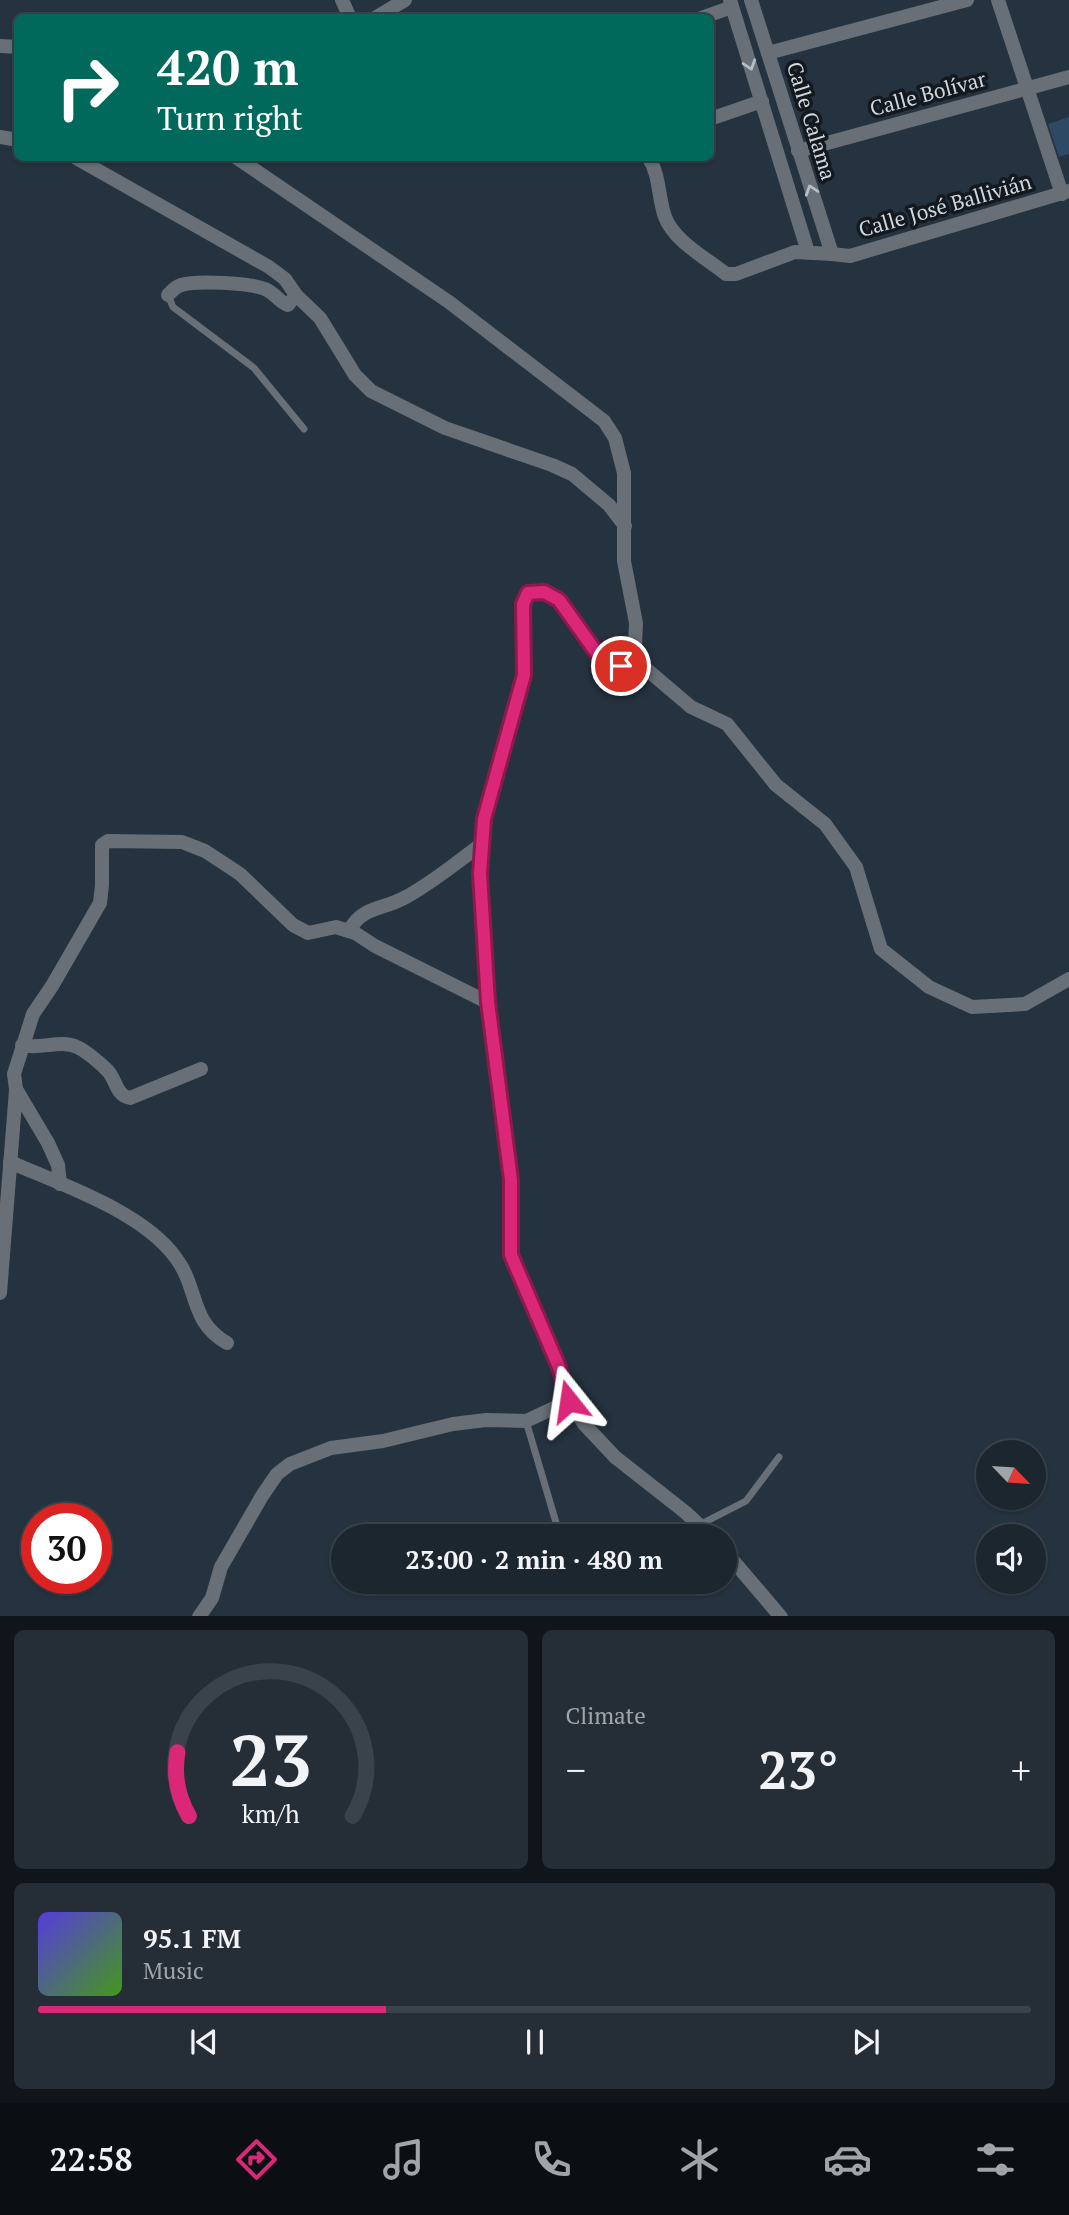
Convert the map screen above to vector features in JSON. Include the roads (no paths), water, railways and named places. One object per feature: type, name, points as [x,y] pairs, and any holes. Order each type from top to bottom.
[{"type":"street","points":[[381,14],[405,0]]},
{"type":"street","name":"Calle Calama","points":[[751,0],[832,254]]},
{"type":"street","points":[[768,53],[967,0]]},
{"type":"street","points":[[998,0],[1066,193]]},
{"type":"street","points":[[710,14],[731,4],[808,252]]},
{"type":"street","name":"Calle Bolívar","points":[[798,150],[1069,77]]},
{"type":"street","points":[[714,118],[762,101]]},
{"type":"street","points":[[81,161],[269,267],[285,279],[295,289],[296,295],[320,318],[355,375],[371,391],[444,428],[572,474],[608,505],[625,526]]},
{"type":"street","points":[[241,161],[449,302],[604,421],[615,438],[624,473],[624,561],[636,623],[635,646],[631,656],[621,666],[611,665],[601,659],[559,600],[544,592],[528,593],[523,604],[524,675],[484,819],[480,874],[488,1002],[511,1180],[511,1255],[559,1367],[569,1401],[585,1425],[615,1457],[698,1524]]},
{"type":"street","name":"Calle José Ballivián","points":[[651,161],[656,170],[665,216],[672,231],[726,274],[736,274],[795,252],[850,256],[1066,193]]},
{"type":"street","points":[[168,295],[173,289],[187,284],[249,284],[274,294],[281,303],[288,305],[296,295]]},
{"type":"street","points":[[631,656],[691,707],[727,723],[776,786],[825,824],[856,867],[881,949],[929,987],[972,1007],[1026,1004],[1069,979]]},
{"type":"street","points":[[0,1293],[16,1089],[14,1074],[33,1014],[100,903],[102,845],[108,841],[182,842],[205,852],[240,874],[293,925],[308,933],[337,927],[349,931],[488,1002]]},
{"type":"street","points":[[349,931],[355,920],[365,913],[403,899],[482,844]]},
{"type":"street","points":[[22,1045],[32,1048],[48,1045],[76,1046],[106,1068],[118,1091],[130,1098],[201,1069]]},
{"type":"street","points":[[16,1089],[48,1143],[58,1165],[60,1184]]},
{"type":"street","points":[[10,1162],[131,1217],[161,1240],[177,1259],[186,1276],[201,1319],[213,1335],[227,1343]]},
{"type":"street","points":[[199,1616],[212,1598],[221,1567],[262,1496],[277,1474],[290,1464],[331,1448],[383,1441],[453,1424],[486,1420],[526,1421],[569,1401]]},
{"type":"street","points":[[737,1565],[781,1616]]},
{"type":"lane","points":[[168,295],[173,307],[254,368],[303,429]]},
{"type":"lane","points":[[526,1421],[556,1524]]},
{"type":"lane","points":[[701,1524],[746,1501],[779,1457]]}]
